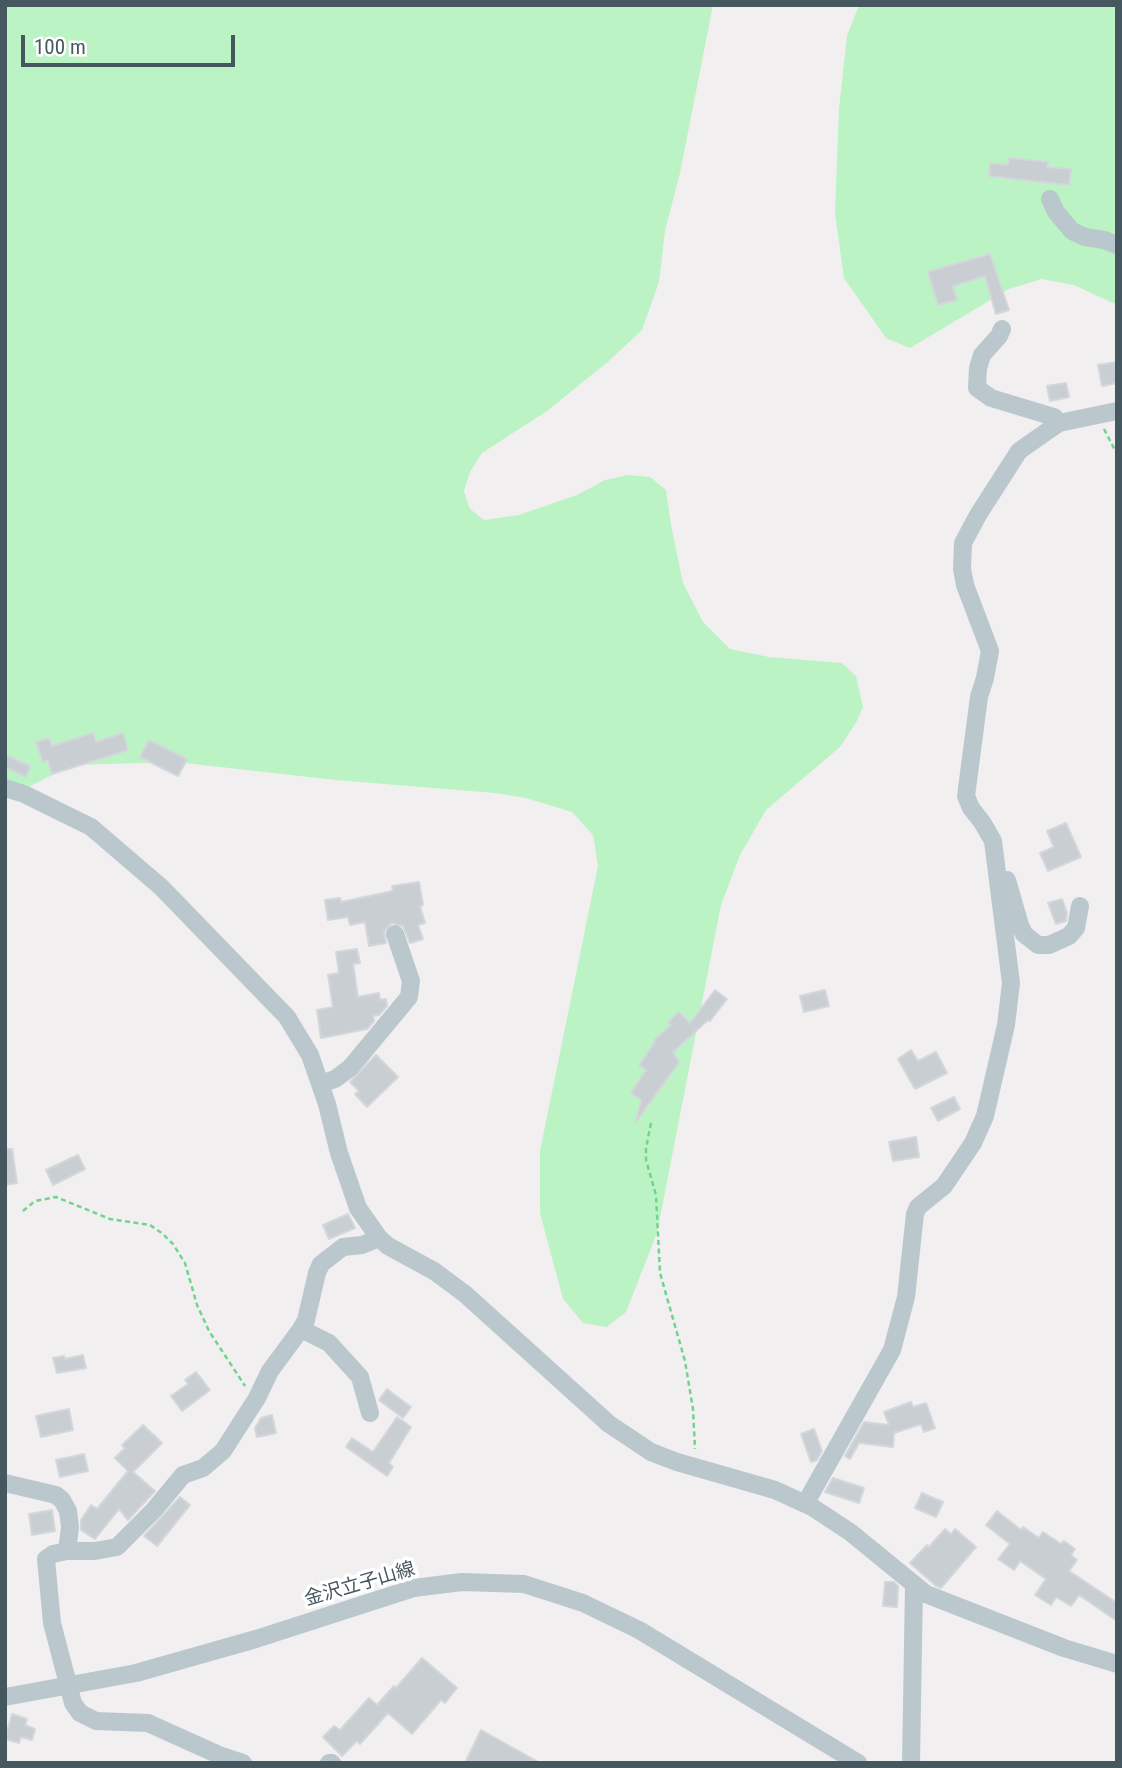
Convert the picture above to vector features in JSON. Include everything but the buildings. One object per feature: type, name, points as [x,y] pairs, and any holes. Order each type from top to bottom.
[{"type":"street","points":[[1051,199],[1056,212],[1072,231],[1117,245]]},
{"type":"street","points":[[1002,329],[982,355],[977,388],[991,398],[1054,417],[1059,423]]},
{"type":"street","points":[[805,1504],[892,1350],[906,1297],[915,1214],[918,1207],[948,1180],[973,1143],[985,1116],[1006,1025],[1011,983],[994,852],[989,832],[971,808],[966,796],[977,707],[990,651],[965,585],[962,569],[963,543],[1019,451],[1059,423],[1117,411]]},
{"type":"street","points":[[5,788],[24,794],[91,827],[161,887],[287,1017],[310,1055],[358,1208],[379,1238],[434,1270],[465,1293],[610,1424],[651,1452],[775,1490],[805,1504],[850,1532],[926,1594],[1064,1648],[1117,1664]]},
{"type":"street","points":[[994,852],[1004,865],[1020,925],[1030,940],[1038,945],[1049,945],[1069,936],[1076,928],[1080,906]]},
{"type":"street","points":[[320,1084],[335,1079],[350,1069],[409,997],[411,981],[395,934]]},
{"type":"street","points":[[243,1763],[148,1723],[90,1719],[83,1716],[73,1703],[52,1623],[45,1563],[47,1557],[53,1554],[95,1551],[121,1544],[183,1475],[203,1468],[223,1451],[257,1398],[270,1371],[302,1329],[321,1264],[343,1247],[362,1245],[379,1238]]},
{"type":"street","points":[[302,1329],[328,1343],[360,1377],[370,1413]]},
{"type":"street","points":[[5,1483],[55,1495],[62,1500],[68,1511],[70,1527],[67,1552]]},
{"type":"street","name":"金沢立子山線","points":[[5,1697],[136,1673],[256,1639],[414,1588],[462,1582],[524,1584],[583,1603],[639,1630],[858,1763]]},
{"type":"street","points":[[911,1763],[914,1586]]},
{"type":"path","points":[[1097,415],[1117,454]]},
{"type":"path","points":[[651,1123],[646,1160],[656,1195],[662,1289],[685,1361],[693,1409],[693,1467]]},
{"type":"path","points":[[23,1211],[34,1201],[56,1197],[110,1219],[150,1225],[163,1234],[185,1263],[197,1305],[209,1331],[242,1384],[257,1398]]},
{"type":"green space","points":[[5,5],[713,5],[680,173],[665,231],[659,282],[642,330],[547,411],[482,453],[470,472],[464,491],[470,509],[484,520],[519,515],[577,495],[605,480],[628,475],[650,477],[666,490],[683,583],[703,622],[730,649],[769,657],[842,663],[856,676],[863,707],[840,747],[766,810],[740,855],[721,905],[657,1233],[626,1312],[607,1327],[583,1323],[563,1299],[540,1213],[540,1151],[598,866],[593,835],[572,812],[526,798],[495,793],[335,780],[176,762],[72,765],[5,799]]},
{"type":"green space","points":[[859,5],[1117,5],[1117,305],[1074,285],[1042,279],[1009,289],[910,348],[886,338],[844,278],[835,213],[839,109],[847,36]]}]
